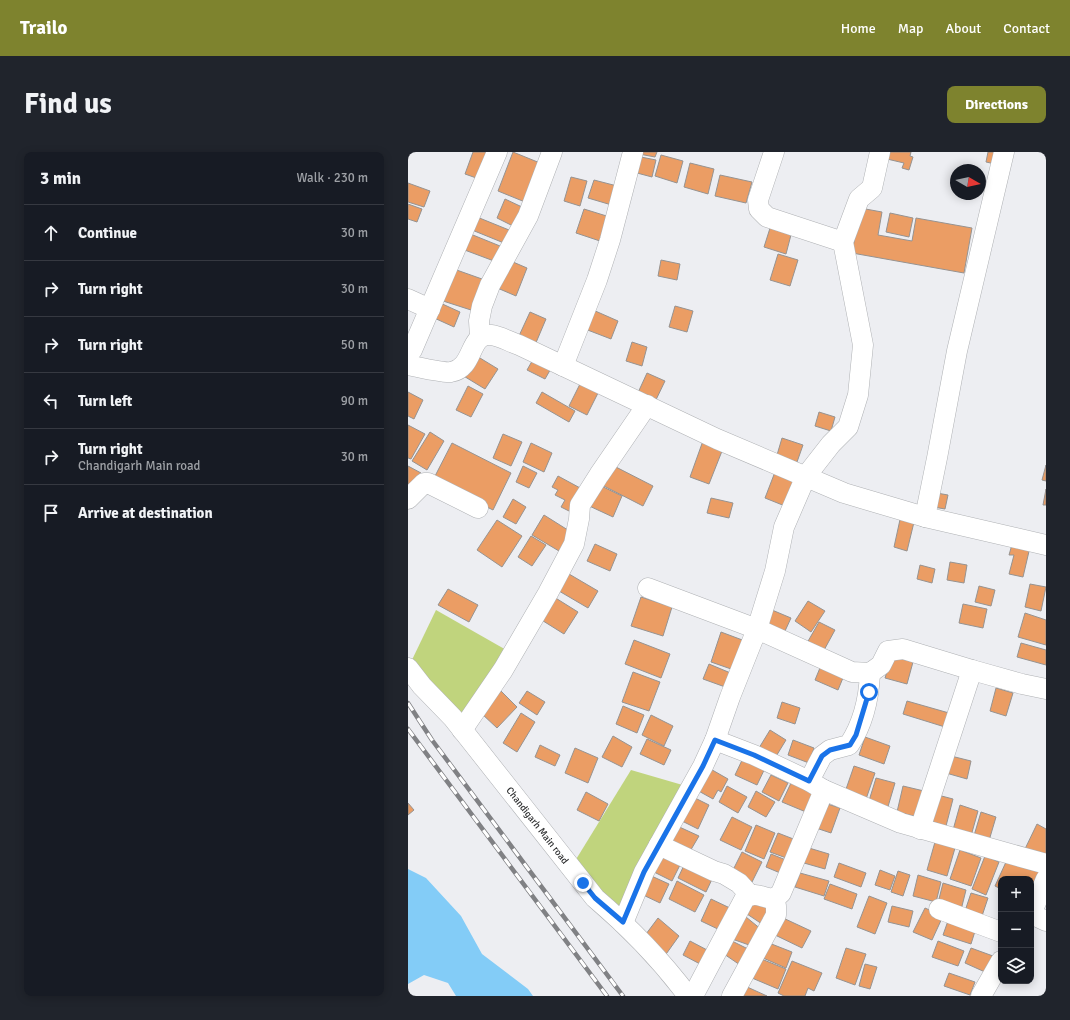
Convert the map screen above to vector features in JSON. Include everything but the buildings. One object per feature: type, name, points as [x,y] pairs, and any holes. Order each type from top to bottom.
[{"type":"street","points":[[408,355],[412,350],[430,309],[497,152]]},
{"type":"street","points":[[480,337],[479,321],[482,306],[490,285],[528,216],[552,152]]},
{"type":"street","points":[[563,366],[597,280],[610,240],[633,152]]},
{"type":"street","points":[[774,152],[758,200],[759,209],[767,217],[843,242]]},
{"type":"street","points":[[623,922],[644,872],[703,766],[715,740],[757,629],[775,571],[784,527],[806,476],[831,444],[848,427],[858,395],[863,345],[843,242],[859,199],[872,188],[880,152]]},
{"type":"street","points":[[925,517],[957,351],[1004,152]]},
{"type":"street","points":[[408,299],[430,309]]},
{"type":"street","points":[[408,365],[450,372],[464,364],[469,357],[474,344],[480,337],[492,335],[563,366],[717,439],[844,492],[925,517],[1046,545]]},
{"type":"street","points":[[462,730],[508,662],[548,593],[574,544],[580,505],[647,405]]},
{"type":"street","points":[[408,499],[424,483],[428,482],[478,508]]},
{"type":"street","points":[[648,588],[757,629],[852,672],[870,673],[881,665],[888,652],[903,649],[972,670],[1046,689]]},
{"type":"street","name":"Chandigarh Main road","points":[[408,668],[422,686],[454,718],[595,898],[623,922],[675,979],[688,996]]},
{"type":"street","points":[[920,829],[972,670]]},
{"type":"street","points":[[693,996],[745,898],[755,894],[773,899],[781,894],[817,786],[822,756],[830,750],[850,745],[856,735],[869,692],[870,673]]},
{"type":"street","points":[[715,740],[754,755],[817,786],[901,823],[1046,864]]},
{"type":"street","points":[[659,845],[714,871],[724,874],[739,883],[750,895]]},
{"type":"street","points":[[1032,912],[1046,879]]},
{"type":"street","points":[[732,996],[776,915],[776,906],[773,899]]},
{"type":"street","points":[[939,909],[998,931]]},
{"type":"street","points":[[1034,915],[1046,921]]},
{"type":"street","points":[[980,996],[998,966]]},
{"type":"green space","points":[[436,610],[508,651],[463,721],[410,664]]},
{"type":"green space","points":[[631,770],[686,786],[618,917],[575,861]]},
{"type":"water","points":[[408,869],[426,878],[461,916],[482,954],[528,989],[533,996],[456,996],[448,983],[424,975],[408,984]]},
{"type":"railway","points":[[408,703],[432,740],[623,996]]},
{"type":"railway","points":[[408,729],[607,996]]},
{"type":"route","points":[[583,883],[595,898],[623,922],[644,872],[703,766],[715,740],[754,755],[809,781],[822,756],[830,750],[850,745],[856,735],[869,692]]}]
